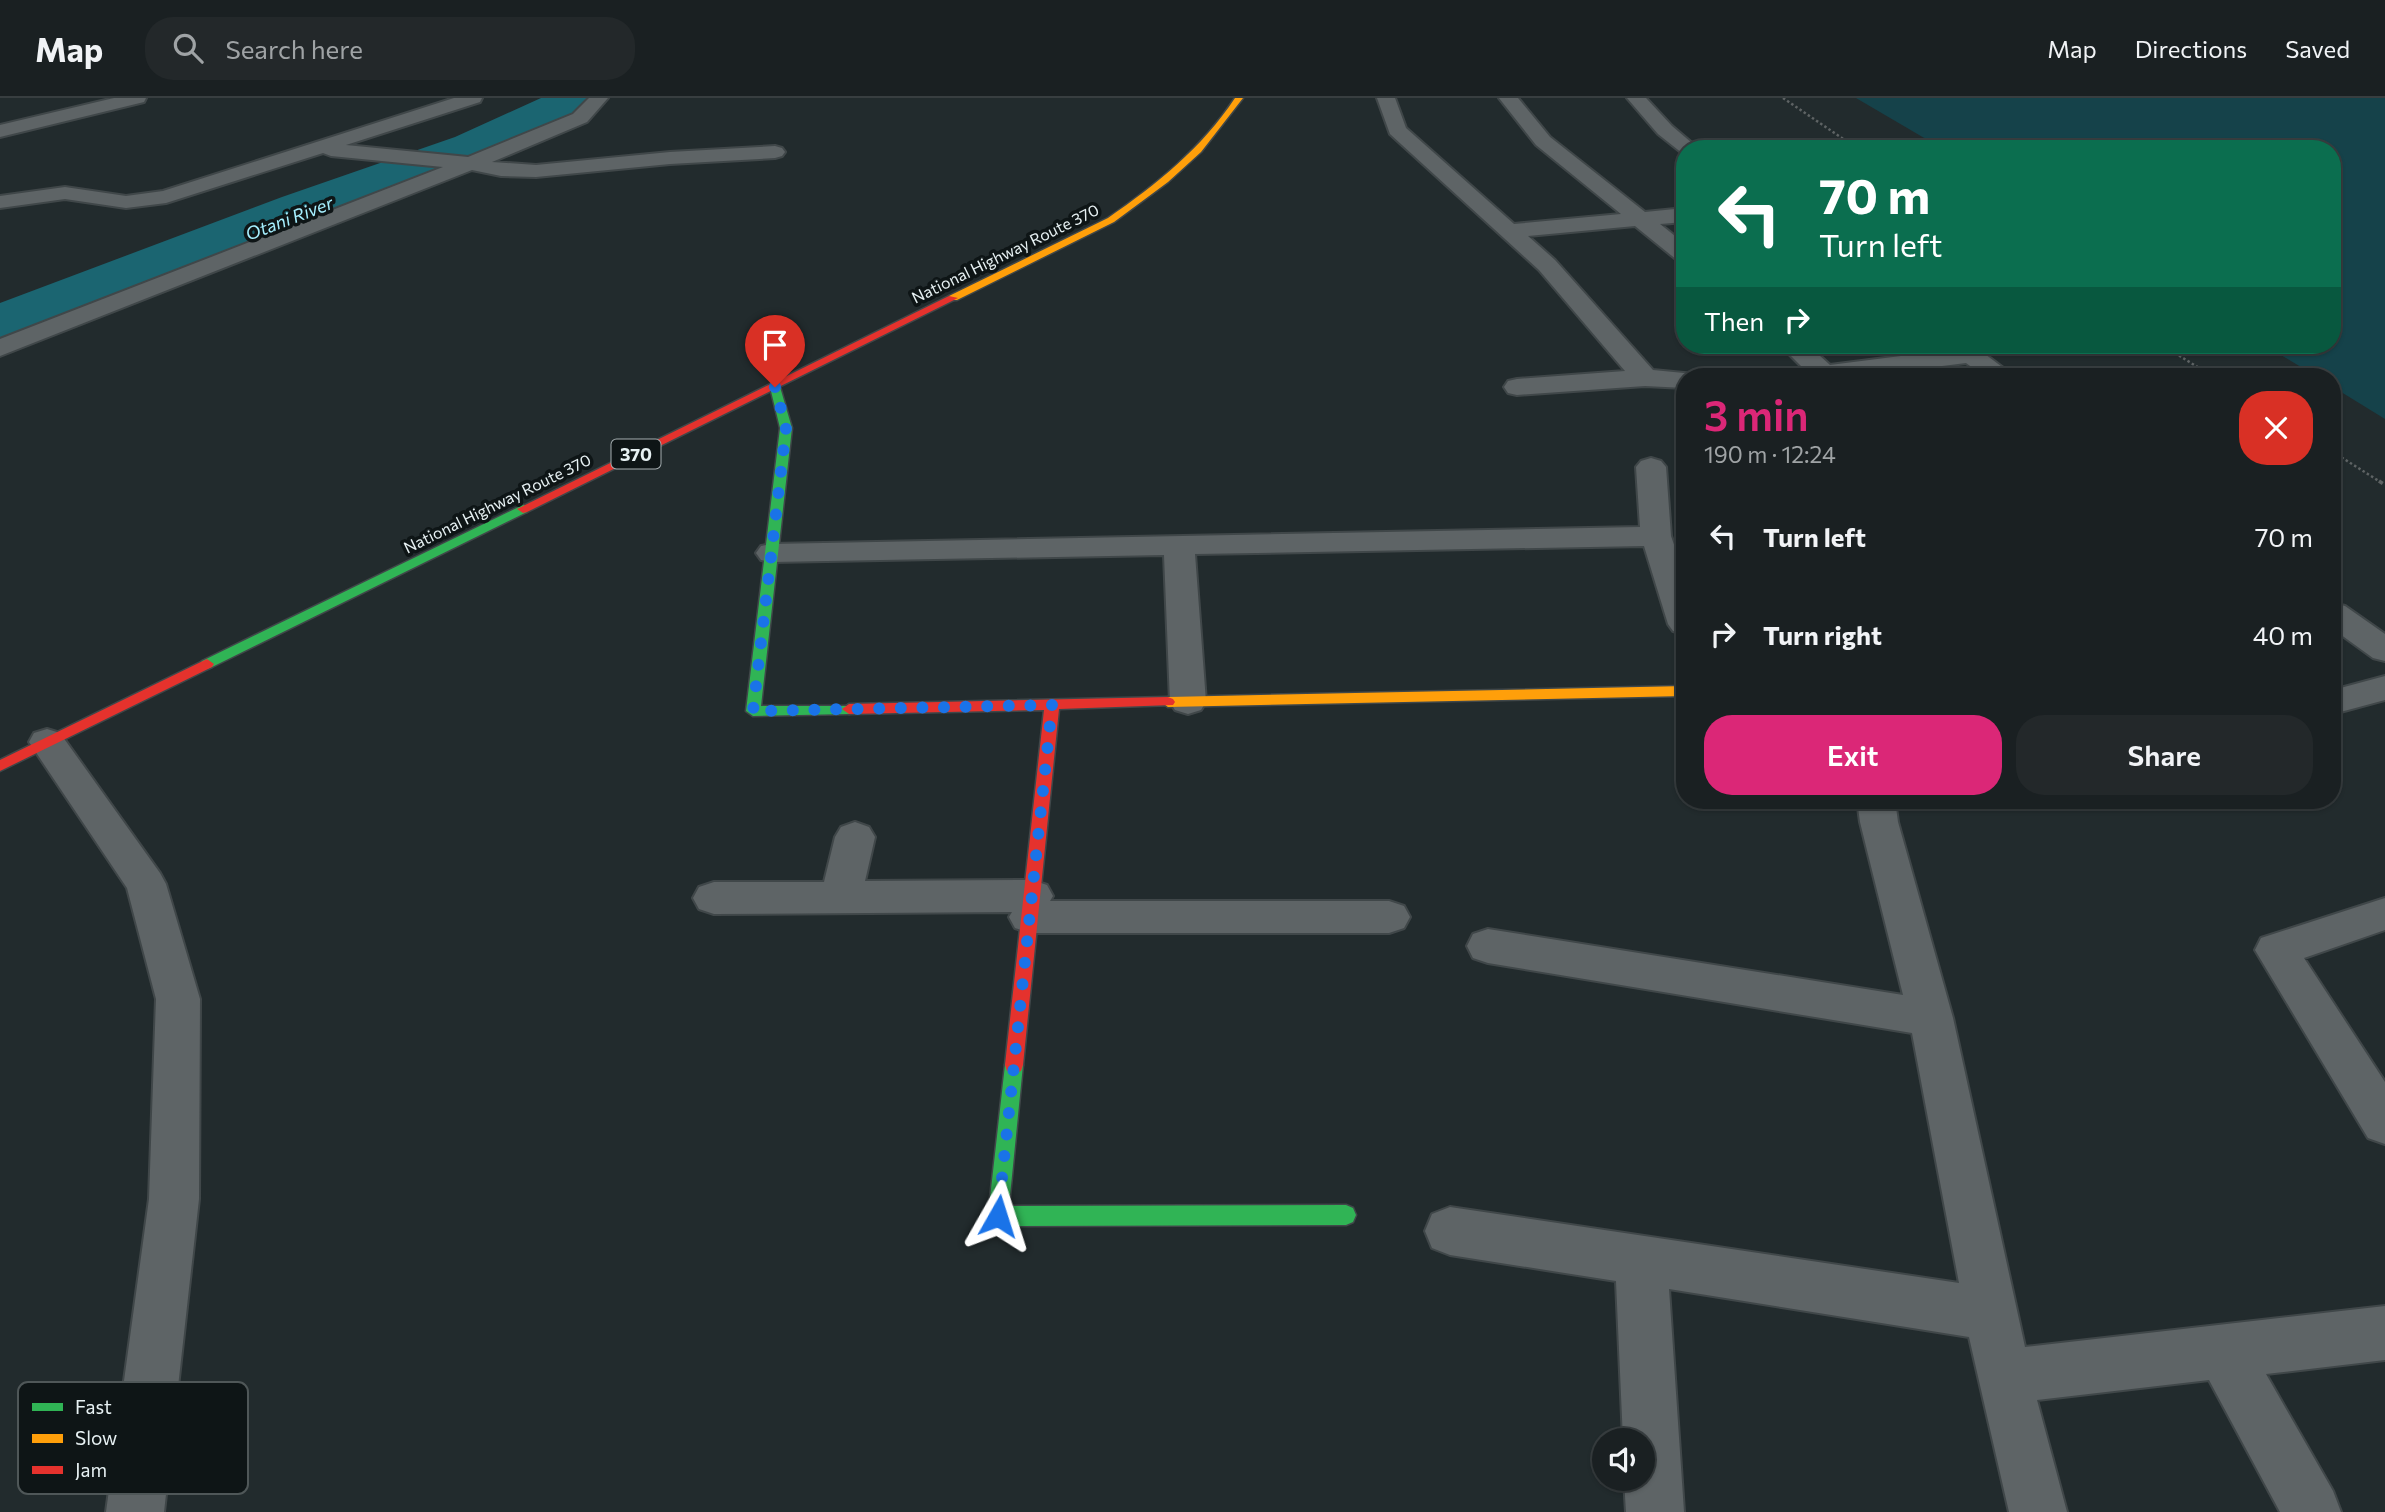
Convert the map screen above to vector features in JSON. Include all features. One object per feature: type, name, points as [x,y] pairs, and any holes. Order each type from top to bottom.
[{"type":"main road","name":"National Highway Route 370","points":[[0,766],[1111,220],[1177,173],[1228,119],[1239,98]]},
{"type":"main road","points":[[775,387],[786,428],[753,711],[1676,691]]},
{"type":"main road","points":[[1052,705],[998,1216],[1346,1215]]},
{"type":"street","points":[[0,131],[137,98]]},
{"type":"street","points":[[0,202],[65,193],[126,202],[166,197],[473,98]]},
{"type":"street","points":[[0,348],[474,164],[580,118],[599,98]]},
{"type":"street","points":[[1385,98],[1397,131],[1547,265],[1645,377]]},
{"type":"street","points":[[1508,98],[1543,141],[1676,248]]},
{"type":"street","points":[[1636,98],[1678,140]]},
{"type":"street","points":[[319,149],[474,164],[501,170],[536,171],[775,152]]},
{"type":"street","points":[[1510,231],[1676,216]]},
{"type":"street","points":[[1800,354],[1812,368]]},
{"type":"street","points":[[1859,368],[1941,354]]},
{"type":"street","points":[[1970,354],[1990,368]]},
{"type":"street","points":[[1517,387],[1645,377],[1676,379]]},
{"type":"street","points":[[1651,467],[1657,536],[1676,596]]},
{"type":"street","points":[[772,553],[1657,536]]},
{"type":"street","points":[[1179,544],[1188,702]]},
{"type":"street","points":[[2341,619],[2385,650]]},
{"type":"street","points":[[2341,700],[2385,688]]},
{"type":"street","points":[[47,742],[146,884],[178,999],[174,1199],[151,1382]]},
{"type":"street","points":[[1877,809],[1931,1018],[2004,1377],[2038,1512]]},
{"type":"street","points":[[841,897],[855,836]]},
{"type":"street","points":[[714,898],[841,897],[1389,917]]},
{"type":"street","points":[[2385,914],[2276,950],[2385,1123]]},
{"type":"street","points":[[1488,946],[1931,1018]]},
{"type":"street","points":[[1450,1231],[1991,1314]]},
{"type":"street","points":[[1641,1261],[1655,1512]]},
{"type":"street","points":[[2004,1377],[2385,1333]]},
{"type":"street","points":[[2223,1351],[2312,1512]]},
{"type":"street","points":[[135,1512],[137,1494]]},
{"type":"path","points":[[1783,98],[1845,140]]},
{"type":"path","points":[[2177,354],[2199,368]]},
{"type":"path","points":[[2341,457],[2385,485]]},
{"type":"shaded area","points":[[1856,98],[2385,98],[2385,419],[2341,392],[2341,368],[2303,368],[2279,354],[2341,354],[2341,140],[1928,140]]},
{"type":"waterway","name":"Otani River","points":[[0,326],[302,209],[474,148],[555,112],[572,98]]},
{"type":"traffic: fast","points":[[775,387],[786,428],[753,711],[849,709]]},
{"type":"traffic: fast","points":[[207,664],[523,509]]},
{"type":"traffic: fast","points":[[1014,1065],[998,1216],[1346,1215]]},
{"type":"traffic: slow","points":[[953,298],[1111,220],[1148,194],[1198,151],[1239,98]]},
{"type":"traffic: slow","points":[[1168,702],[1676,691]]},
{"type":"traffic: jam","points":[[523,509],[953,298]]},
{"type":"traffic: jam","points":[[0,766],[207,664]]},
{"type":"traffic: jam","points":[[849,709],[1168,702]]},
{"type":"traffic: jam","points":[[1014,1065],[1052,705]]},
{"type":"route","points":[[775,387],[786,428],[753,711],[1052,705],[998,1216]]}]
